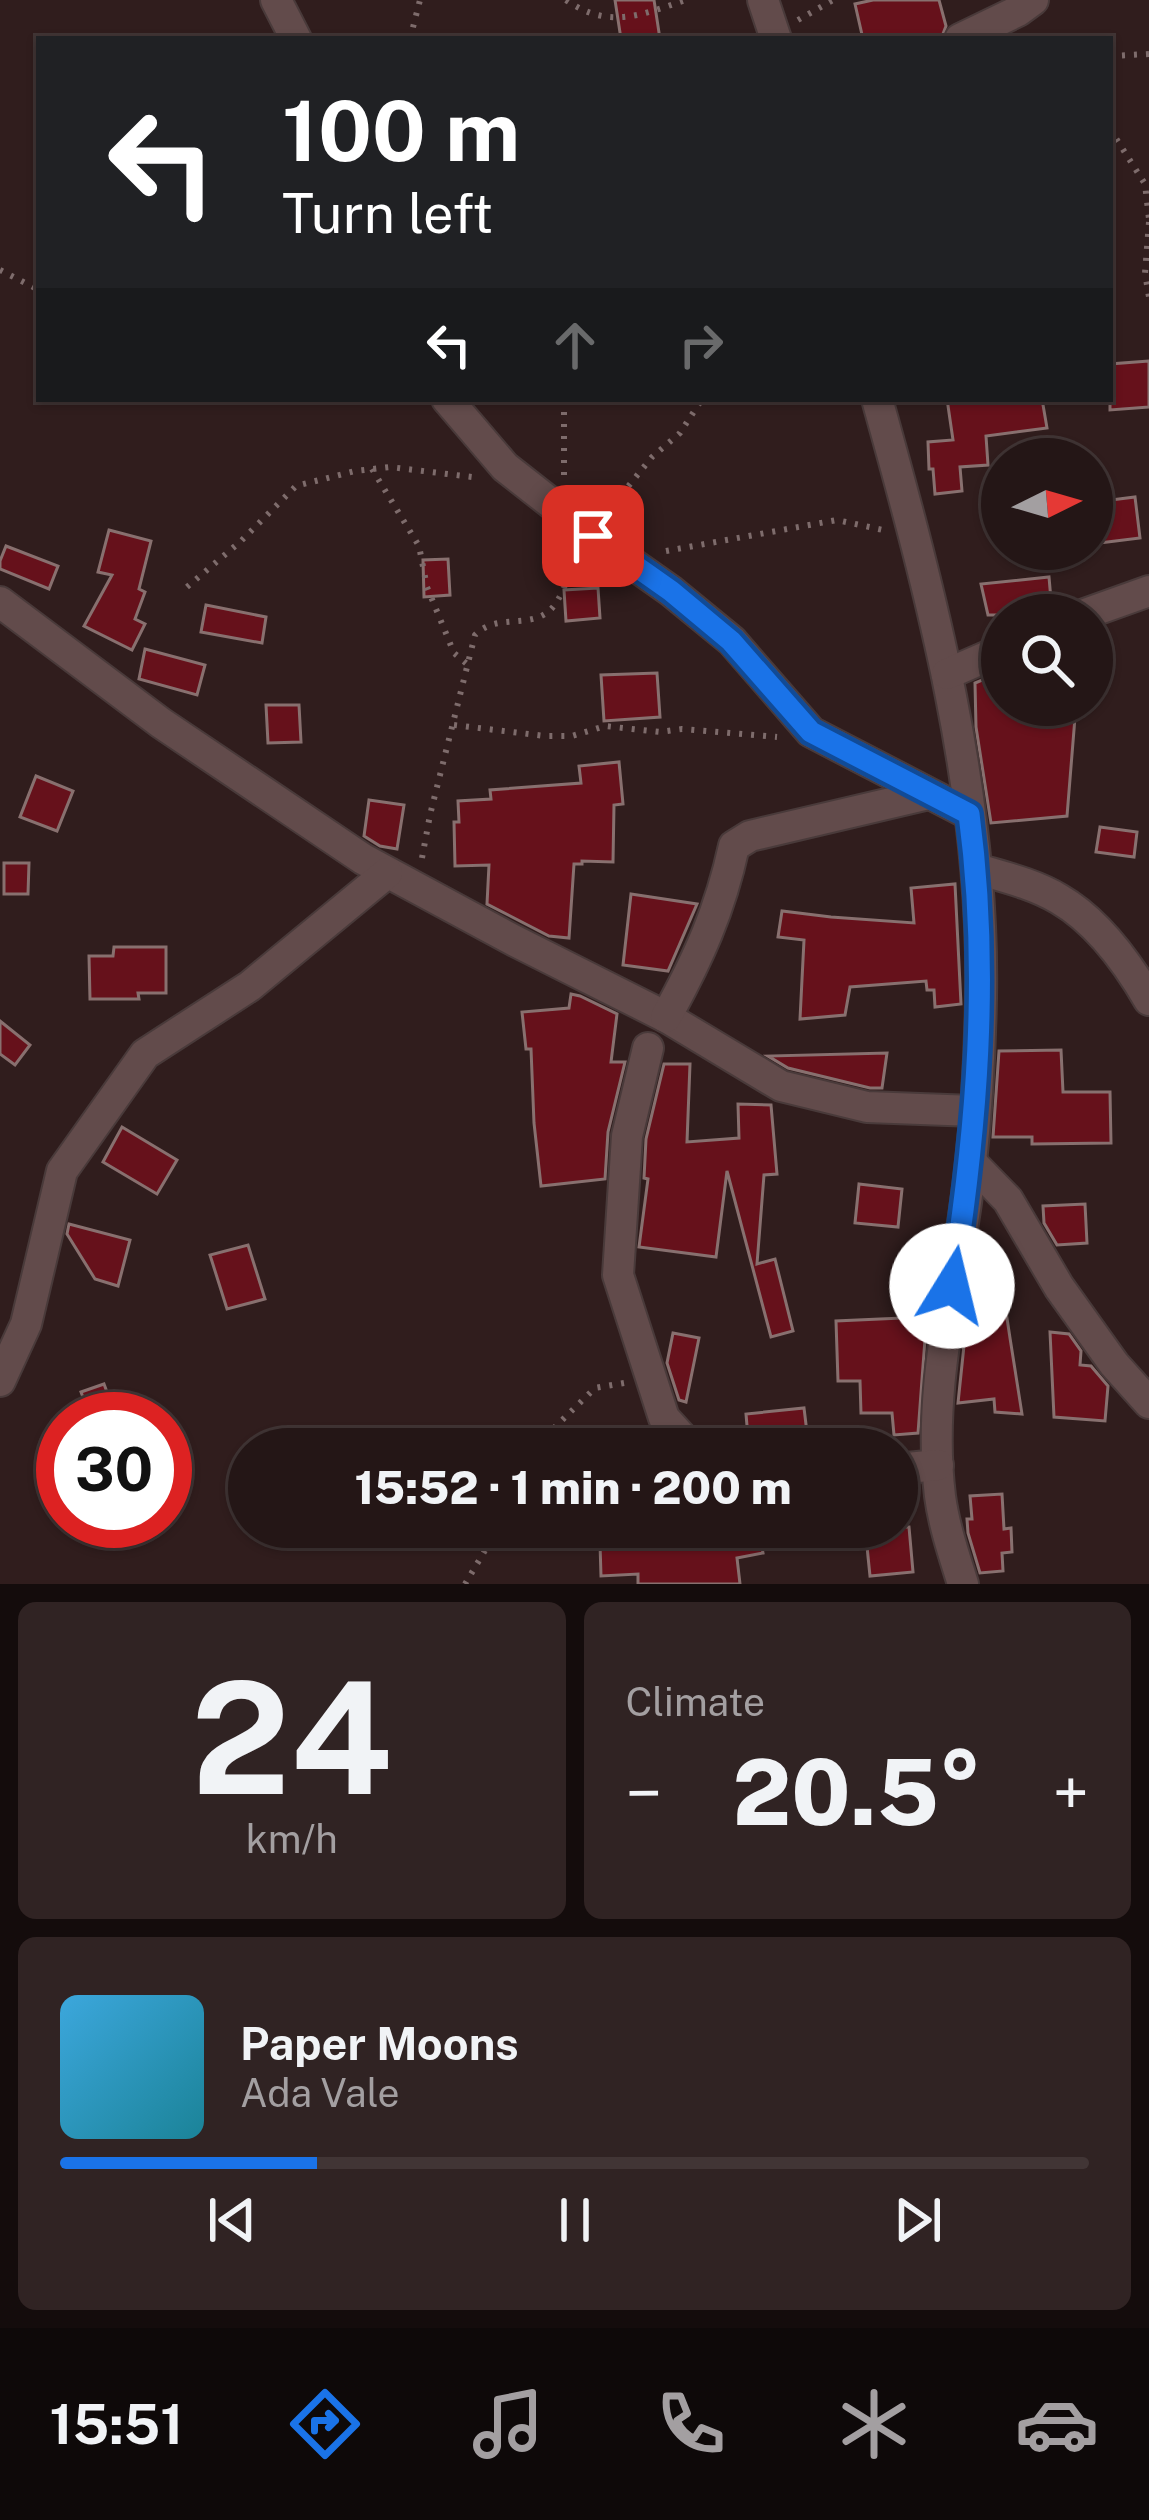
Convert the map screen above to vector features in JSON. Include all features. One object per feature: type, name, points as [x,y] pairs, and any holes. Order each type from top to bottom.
[{"type":"street","points":[[276,0],[294,36]]},
{"type":"street","points":[[763,0],[775,36]]},
{"type":"street","points":[[967,36],[1033,0]]},
{"type":"street","points":[[450,402],[505,466],[731,641],[811,732],[969,814]]},
{"type":"street","points":[[879,402],[947,674],[976,868],[981,998],[971,1162],[940,1368],[938,1465],[945,1522],[963,1584]]},
{"type":"street","points":[[1113,604],[1149,591]]},
{"type":"street","points":[[0,602],[161,723],[363,860],[666,1016],[781,1086],[867,1107],[974,1111]]},
{"type":"street","points":[[947,674],[981,659]]},
{"type":"street","points":[[666,1016],[717,914],[734,847],[750,836],[929,794]]},
{"type":"street","points":[[976,868],[1061,900],[1096,929],[1144,981]]},
{"type":"street","points":[[0,1381],[26,1324],[62,1171],[146,1054],[250,986],[388,873]]},
{"type":"street","points":[[648,1048],[627,1136],[618,1275],[664,1418],[673,1428]]},
{"type":"street","points":[[971,1162],[1008,1200],[1059,1287],[1114,1364],[1149,1403]]},
{"type":"street","points":[[918,1467],[938,1465]]},
{"type":"path","points":[[411,36],[420,0]]},
{"type":"path","points":[[566,0],[580,10],[613,19],[686,0]]},
{"type":"path","points":[[1113,56],[1149,54]]},
{"type":"path","points":[[1113,134],[1145,184],[1149,297]]},
{"type":"path","points":[[0,270],[36,288]]},
{"type":"path","points":[[564,402],[566,514]]},
{"type":"path","points":[[609,547],[626,489],[680,433],[700,402]]},
{"type":"path","points":[[187,587],[296,487],[390,466],[475,477]]},
{"type":"path","points":[[372,469],[419,546],[428,587],[454,653],[467,664]]},
{"type":"path","points":[[417,889],[467,664],[475,635],[485,624],[552,610],[571,568],[609,547],[837,520],[915,541]]},
{"type":"path","points":[[454,725],[545,736],[572,736],[605,726],[777,737],[811,732]]},
{"type":"path","points":[[554,1428],[596,1388],[652,1379]]},
{"type":"path","points":[[465,1584],[486,1548]]},
{"type":"building","points":[[615,0],[654,0],[660,36],[621,36]]},
{"type":"building","points":[[939,0],[946,26],[942,36],[862,36],[855,4]]},
{"type":"building","points":[[1149,361],[1149,407],[1110,410],[1113,364]]},
{"type":"building","points":[[947,402],[1043,402],[1047,428],[981,438],[981,466],[960,467],[962,491],[935,494],[928,442],[953,440]]},
{"type":"building","points":[[1135,497],[1140,538],[1113,541],[1113,500]]},
{"type":"building","points":[[109,530],[151,541],[139,589],[145,592],[135,619],[145,624],[132,650],[84,626],[112,575],[98,572]]},
{"type":"building","points":[[6,546],[58,566],[49,589],[0,569]]},
{"type":"building","points":[[448,559],[450,595],[424,597],[423,560]]},
{"type":"building","points":[[1049,577],[1050,594],[983,594],[981,584]]},
{"type":"building","points":[[598,588],[600,618],[566,621],[564,590]]},
{"type":"building","points":[[206,605],[266,617],[262,643],[201,632]]},
{"type":"building","points":[[145,649],[205,665],[197,695],[139,679]]},
{"type":"building","points":[[657,673],[660,717],[604,721],[601,675]]},
{"type":"building","points":[[981,680],[981,726],[1074,726],[1067,816],[991,823],[976,727],[975,683]]},
{"type":"building","points":[[266,705],[299,705],[301,742],[268,743]]},
{"type":"building","points":[[619,762],[623,804],[614,805],[613,862],[574,864],[569,938],[549,936],[487,904],[489,865],[455,866],[458,801],[491,799],[490,790],[581,783],[579,766]]},
{"type":"building","points":[[36,776],[73,791],[57,831],[20,817]]},
{"type":"building","points":[[369,800],[404,805],[397,849],[364,836]]},
{"type":"building","points":[[1100,827],[1137,832],[1134,857],[1096,852]]},
{"type":"building","points":[[4,863],[29,863],[28,894],[4,894]]},
{"type":"building","points":[[955,884],[961,1004],[935,1007],[934,990],[927,990],[926,981],[850,987],[845,1015],[800,1019],[804,940],[778,937],[782,911],[914,923],[911,888]]},
{"type":"building","points":[[631,894],[697,904],[668,971],[623,965]]},
{"type":"building","points":[[114,947],[166,947],[166,993],[138,993],[139,999],[90,999],[89,956],[113,956]]},
{"type":"building","points":[[571,994],[617,1014],[611,1062],[625,1062],[608,1132],[605,1179],[541,1186],[531,1049],[526,1049],[522,1012],[569,1008]]},
{"type":"building","points":[[0,1021],[30,1045],[15,1065],[0,1054]]},
{"type":"building","points":[[1061,1050],[1063,1092],[1110,1092],[1111,1143],[1032,1144],[1032,1137],[993,1137],[999,1051]]},
{"type":"building","points":[[887,1053],[882,1088],[788,1068],[768,1056]]},
{"type":"building","points":[[664,1064],[690,1064],[687,1142],[739,1138],[738,1104],[771,1105],[777,1174],[764,1175],[757,1264],[775,1259],[793,1331],[771,1337],[727,1171],[716,1257],[639,1247],[648,1179],[644,1178],[646,1139]]},
{"type":"building","points":[[122,1127],[177,1160],[157,1194],[103,1162]]},
{"type":"building","points":[[859,1184],[902,1189],[898,1227],[855,1223]]},
{"type":"building","points":[[1085,1204],[1087,1243],[1057,1245],[1044,1223],[1043,1206]]},
{"type":"building","points":[[69,1224],[130,1240],[118,1286],[95,1279],[67,1234]]},
{"type":"building","points":[[248,1245],[265,1299],[227,1309],[210,1255]]},
{"type":"building","points":[[996,1246],[1022,1414],[995,1412],[994,1399],[958,1403],[965,1336],[976,1335],[970,1300],[979,1249]]},
{"type":"building","points":[[924,1317],[918,1433],[918,1428],[893,1428],[892,1413],[861,1413],[860,1381],[838,1381],[836,1321]]},
{"type":"building","points":[[1050,1332],[1069,1334],[1081,1351],[1080,1365],[1091,1366],[1108,1386],[1105,1421],[1054,1417]]},
{"type":"building","points":[[673,1333],[699,1338],[686,1402],[679,1400],[667,1363]]},
{"type":"building","points":[[104,1384],[107,1392],[81,1392]]},
{"type":"building","points":[[804,1408],[806,1428],[747,1428],[746,1414]]},
{"type":"building","points":[[1002,1494],[1004,1529],[1011,1528],[1012,1552],[1002,1553],[1003,1571],[980,1573],[968,1533],[970,1496]]},
{"type":"building","points":[[600,1548],[762,1548],[763,1553],[737,1558],[740,1584],[638,1584],[638,1574],[601,1576]]},
{"type":"building","points":[[867,1548],[911,1548],[913,1572],[870,1576]]},
{"type":"route","points":[[593,536],[731,641],[811,732],[969,814],[979,910],[981,998],[971,1162],[952,1286]]}]
